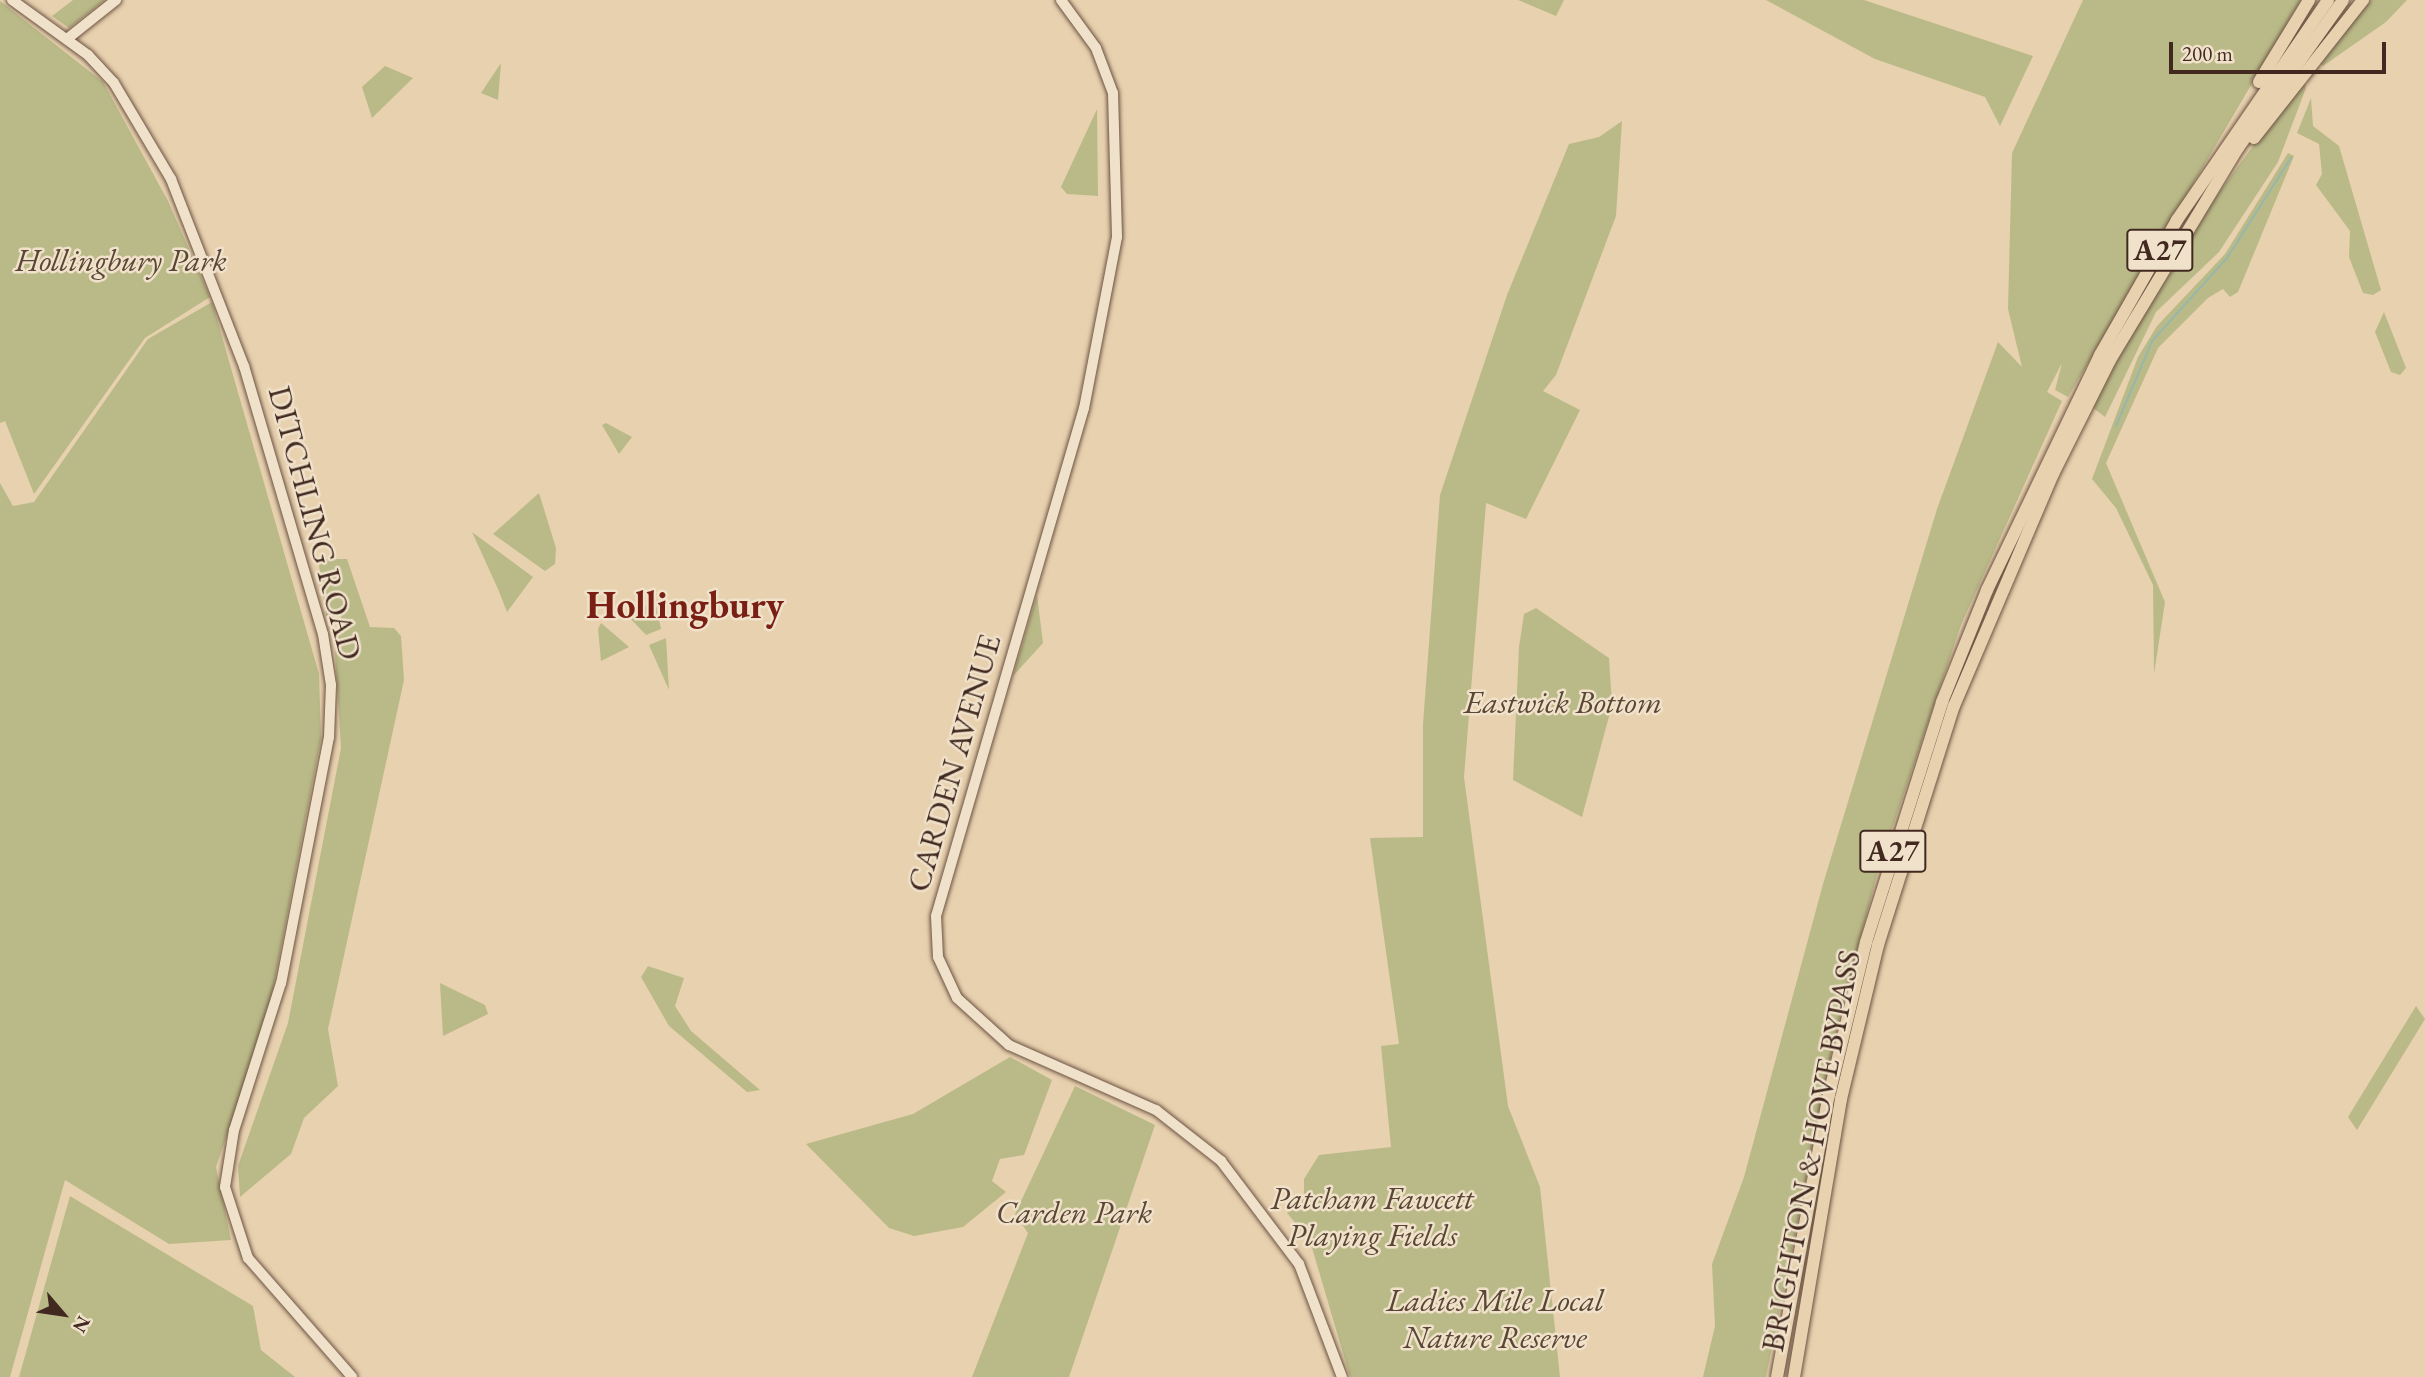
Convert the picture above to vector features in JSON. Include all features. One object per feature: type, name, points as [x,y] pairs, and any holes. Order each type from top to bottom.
[{"type":"highway","name":"A27","points":[[2223,147],[2309,0]]},
{"type":"highway","name":"BRIGHTON & HOVE BYPASS","points":[[1777,1377],[1829,1095],[1866,942],[1942,702],[2042,467],[2100,355],[2223,147],[2328,0]]},
{"type":"highway","name":"BRIGHTON & HOVE BYPASS","points":[[1794,1377],[1841,1099],[1878,945],[1954,706],[2059,462],[2110,360],[2214,187],[2343,0]]},
{"type":"highway","name":"A27","points":[[2214,187],[2363,0]]},
{"type":"street","name":"DITCHLING ROAD","points":[[12,0],[67,39],[114,83],[171,179],[244,366],[323,634],[329,737],[281,983],[234,1130],[225,1186],[248,1258],[352,1377]]},
{"type":"street","points":[[67,39],[116,0]]},
{"type":"street","name":"CARDEN AVENUE","points":[[1061,0],[1096,48],[1113,93],[1117,237],[1084,408],[938,909],[938,957],[957,998],[1009,1045],[1156,1110],[1221,1161],[1299,1264],[1342,1377]]},
{"type":"green space","points":[[73,0],[105,0],[69,28],[52,16]]},
{"type":"green space","points":[[1518,0],[1564,0],[1556,16]]},
{"type":"green space","points":[[1766,0],[1864,0],[2033,56],[2000,126],[1985,97],[1875,59]]},
{"type":"green space","points":[[2083,0],[2301,0],[2068,397],[2055,390],[2062,363],[2047,392],[2062,401],[1961,625],[1879,867],[1838,1023],[1766,1377],[1703,1377],[1715,1326],[1712,1264],[1744,1177],[1823,884],[1937,509],[1998,342],[2022,367],[2008,309],[2012,153]]},
{"type":"green space","points":[[2371,0],[2407,0],[2386,22],[2323,66],[2318,62]]},
{"type":"green space","name":"Hollingbury Park","points":[[0,1],[103,82],[168,201],[210,297],[145,338],[34,494],[5,421],[0,423]]},
{"type":"green space","points":[[501,63],[498,100],[481,93]]},
{"type":"green space","points":[[385,66],[413,78],[372,118],[362,87]]},
{"type":"green space","points":[[2303,77],[2306,88],[2278,162],[2219,252],[2156,312],[2105,417],[2092,407],[2130,336],[2205,212]]},
{"type":"green space","points":[[2311,98],[2313,126],[2339,146],[2381,290],[2373,295],[2363,293],[2349,257],[2350,231],[2316,185],[2322,174],[2319,144],[2297,133]]},
{"type":"green space","points":[[1097,109],[1098,196],[1067,194],[1061,187]]},
{"type":"green space","points":[[1622,121],[1616,216],[1556,375],[1543,391],[1580,410],[1526,519],[1486,503],[1464,777],[1508,1106],[1540,1187],[1560,1377],[1350,1377],[1310,1241],[1287,1213],[1304,1198],[1304,1179],[1319,1155],[1391,1147],[1381,1046],[1399,1044],[1370,838],[1423,837],[1423,724],[1440,495],[1507,295],[1569,144],[1599,137]]},
{"type":"green space","points":[[2288,153],[2294,156],[2238,292],[2230,297],[2223,289],[2208,298],[2158,348],[2106,463],[2165,602],[2154,674],[2153,585],[2116,508],[2092,479],[2138,357],[2157,326],[2225,254]]},
{"type":"green space","points":[[212,302],[319,674],[321,738],[268,1015],[216,1167],[231,1240],[169,1244],[65,1180],[10,1377],[0,1377],[0,483],[13,506],[34,502],[148,339]]},
{"type":"green space","points":[[2384,312],[2406,368],[2400,375],[2391,372],[2375,332]]},
{"type":"green space","points":[[606,423],[632,437],[619,454],[602,425]]},
{"type":"green space","points":[[539,493],[556,548],[555,564],[545,571],[493,534]]},
{"type":"green space","points":[[472,532],[533,577],[507,612],[498,589]]},
{"type":"green space","points":[[326,559],[347,559],[370,627],[394,628],[401,636],[404,680],[328,1029],[338,1086],[304,1118],[291,1154],[240,1197],[238,1166],[288,1023],[341,748],[334,637],[344,632],[340,613],[326,616],[319,565]]},
{"type":"green space","points":[[1037,595],[1043,643],[1013,676]]},
{"type":"green space","points":[[655,601],[661,629],[646,635],[628,616]]},
{"type":"green space","name":"Eastwick Bottom","points":[[1536,608],[1609,658],[1612,705],[1582,817],[1513,780],[1519,647],[1524,614]]},
{"type":"green space","points":[[601,623],[629,647],[601,661],[598,629]]},
{"type":"green space","points":[[666,638],[669,690],[649,645]]},
{"type":"green space","points":[[648,966],[684,978],[675,1006],[691,1031],[760,1090],[747,1092],[669,1026],[641,977]]},
{"type":"green space","points":[[440,983],[485,1005],[488,1014],[443,1036]]},
{"type":"green space","points":[[2416,1006],[2425,1019],[2357,1130],[2348,1117]]},
{"type":"green space","points":[[1010,1057],[1052,1080],[1024,1155],[1000,1159],[992,1181],[1006,1192],[963,1227],[914,1236],[889,1228],[806,1144],[913,1114]]},
{"type":"green space","name":"Carden Park","points":[[1075,1086],[1155,1125],[1069,1377],[972,1377],[1028,1233],[1015,1214]]},
{"type":"green space","points":[[70,1196],[253,1306],[261,1350],[295,1377],[19,1377]]},
{"type":"waterway","points":[[2116,426],[2152,341],[2227,258],[2291,158]]},
{"type":"district","name":"Hollingbury","points":[[685,605]]},
{"type":"park label","name":"Patcham Fawcett Playing Fields","points":[[1372,1218]]},
{"type":"park label","name":"Ladies Mile Local Nature Reserve","points":[[1495,1320]]}]
